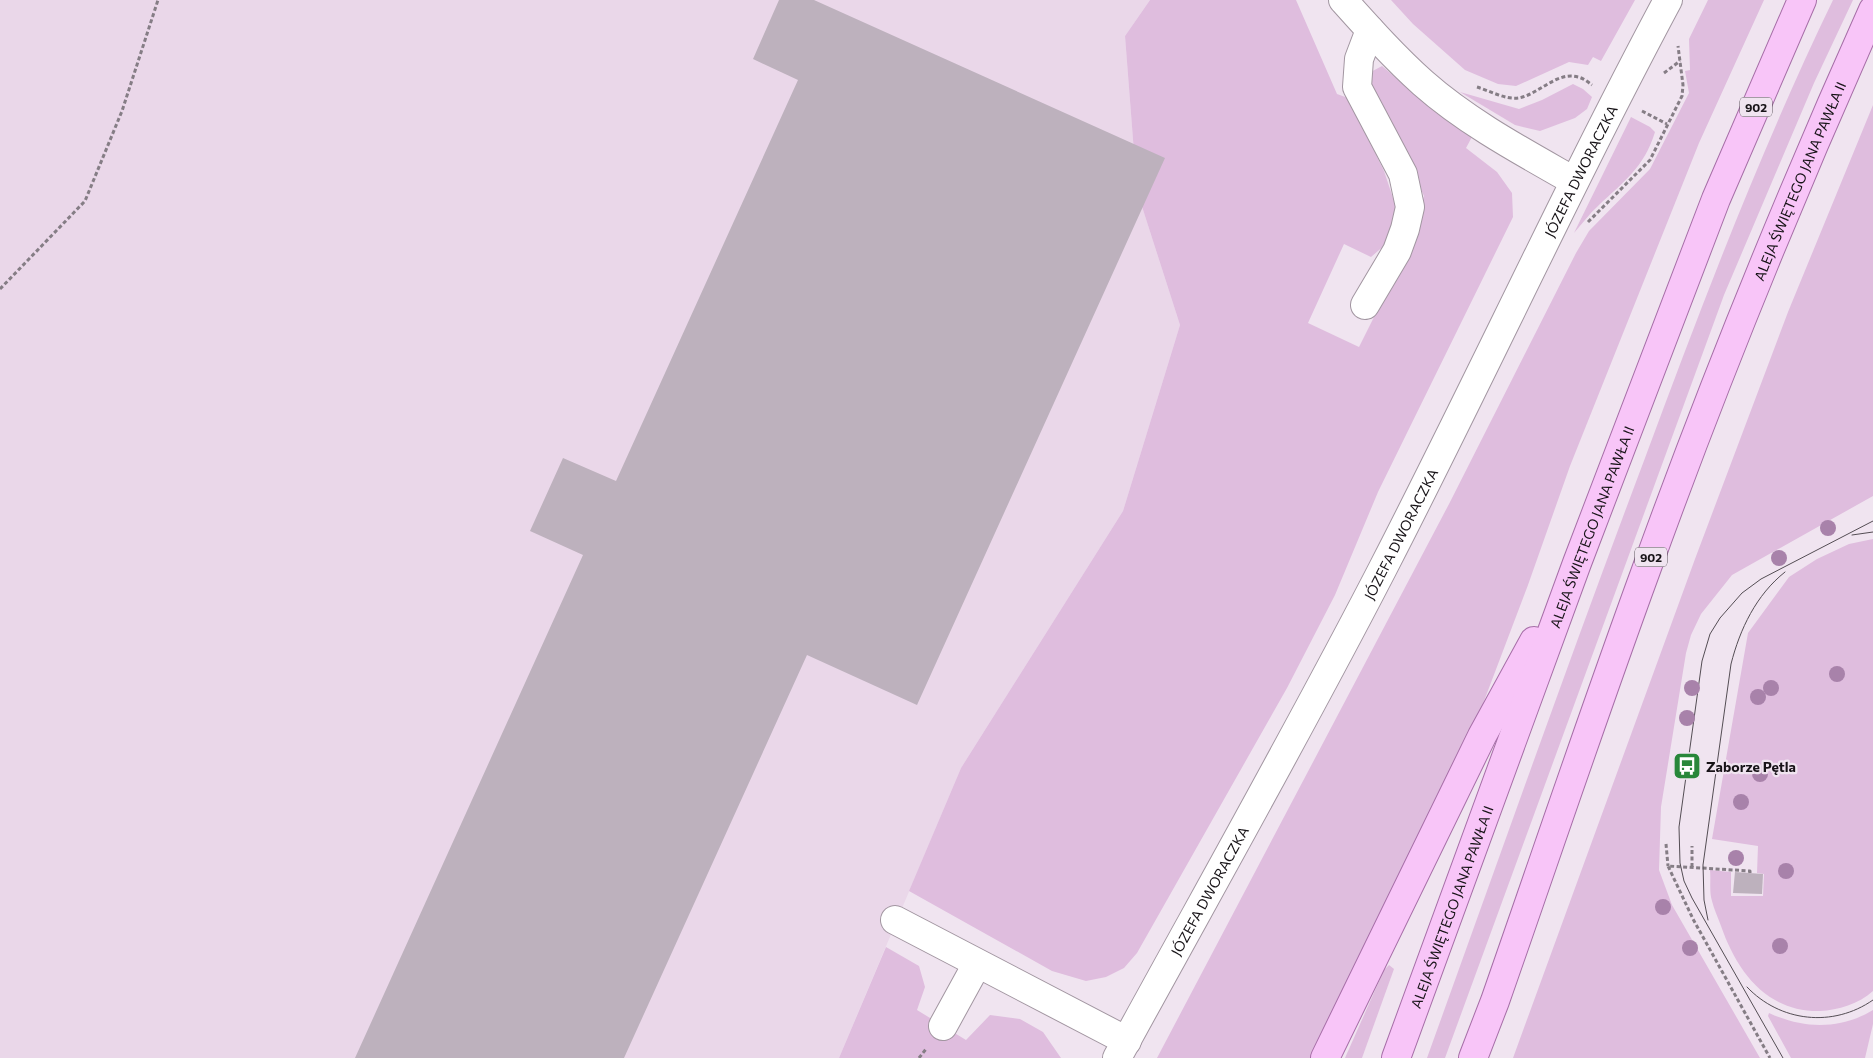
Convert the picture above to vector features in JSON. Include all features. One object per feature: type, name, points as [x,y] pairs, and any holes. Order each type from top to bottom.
[{"type":"main road","name":"ALEJA ŚWIĘTEGO JANA PAWŁA II","points":[[1396,1058],[1577,563],[1716,199],[1802,0]]},
{"type":"main road","name":"ALEJA ŚWIĘTEGO JANA PAWŁA II","points":[[1473,1058],[1645,572],[1712,394],[1797,183],[1873,10]]},
{"type":"main road","points":[[1325,1058],[1482,736],[1577,563]]},
{"type":"main road","points":[[1484,1058],[1495,1000]]},
{"type":"street","points":[[1343,0],[1383,44],[1432,90],[1487,131],[1574,181]]},
{"type":"street","name":"JÓZEFA DWORACZKA","points":[[1122,1049],[1322,684],[1380,574],[1574,181],[1668,0]]},
{"type":"street","points":[[1365,305],[1397,251],[1410,207],[1403,174],[1357,87],[1359,59],[1370,30]]},
{"type":"street","points":[[895,920],[977,964],[1122,1049]]},
{"type":"street","points":[[943,1026],[977,964]]},
{"type":"path","points":[[0,289],[85,201],[122,111],[158,0]]},
{"type":"path","points":[[1667,124],[1682,96],[1683,85],[1680,61]]},
{"type":"path","points":[[1475,86],[1507,97],[1519,98],[1543,88],[1564,76],[1579,77],[1592,85]]},
{"type":"path","points":[[1666,844],[1668,866],[1690,912],[1770,1058]]},
{"type":"path","points":[[1692,846],[1692,867]]},
{"type":"path","points":[[1668,866],[1750,871],[1750,873]]},
{"type":"shaded area","points":[[0,0],[1150,0],[1125,36],[1137,191],[1180,325],[1123,511],[961,768],[839,1058],[0,1058]]},
{"type":"shaded area","points":[[1150,0],[1296,0],[1337,94],[1348,98],[1384,171],[1398,213],[1386,244],[1371,257],[1344,244],[1308,323],[1359,347],[1407,251],[1424,196],[1406,157],[1370,92],[1369,73],[1382,66],[1430,107],[1473,135],[1466,148],[1497,172],[1512,193],[1513,217],[1378,492],[1335,595],[1287,688],[1137,953],[1124,968],[1106,977],[1086,981],[1052,971],[909,891],[961,768],[1123,511],[1180,325],[1137,191],[1125,36]]},
{"type":"shaded area","points":[[1391,0],[1635,0],[1601,61],[1593,57],[1588,65],[1569,62],[1516,86],[1498,84],[1465,70],[1413,24]]},
{"type":"shaded area","points":[[1708,0],[1764,0],[1699,143],[1570,466],[1528,585],[1473,730],[1312,1058],[1157,1058],[1449,504],[1576,253],[1589,231],[1650,169],[1689,93],[1685,71],[1690,70],[1689,39]]},
{"type":"shaded area","points":[[1833,0],[1853,0],[1814,83],[1724,295],[1445,1058],[1427,1058],[1589,608],[1688,342],[1733,227],[1781,113]]},
{"type":"shaded area","points":[[1573,84],[1583,89],[1592,97],[1587,109],[1575,118],[1540,131],[1515,125],[1460,92],[1519,109]]},
{"type":"shaded area","points":[[1873,105],[1873,496],[1732,575],[1701,614],[1691,635],[1686,653],[1661,807],[1659,870],[1672,905],[1760,1058],[1513,1058],[1695,559],[1788,312]]},
{"type":"shaded area","points":[[1631,117],[1650,127],[1655,132],[1650,145],[1632,174],[1595,209],[1574,233]]},
{"type":"shaded area","points":[[1873,539],[1873,991],[1855,1003],[1841,1008],[1820,1011],[1801,1010],[1784,1005],[1770,997],[1745,973],[1728,943],[1712,901],[1710,870],[1731,872],[1731,896],[1763,896],[1764,874],[1757,873],[1758,846],[1712,839],[1748,633],[1789,577],[1817,559],[1849,544]]},
{"type":"shaded area","points":[[886,947],[919,966],[925,987],[917,1010],[966,1040],[990,1015],[1020,1019],[1043,1032],[1061,1058],[839,1058]]},
{"type":"shaded area","points":[[1389,965],[1394,969],[1362,1058],[1345,1058],[1384,970]]},
{"type":"shaded area","points":[[1873,1010],[1873,1024],[1865,1058],[1791,1058],[1768,1016],[1769,1013],[1795,1022],[1821,1025],[1848,1021]]},
{"type":"building","points":[[779,0],[814,0],[1165,158],[917,705],[807,655],[624,1058],[355,1058],[583,555],[530,531],[563,458],[616,481],[798,80],[753,59]]},
{"type":"building","points":[[1735,872],[1763,874],[1762,894],[1733,893]]},
{"type":"tram line","points":[[1783,1058],[1692,898],[1684,881],[1680,863],[1679,827],[1702,661],[1710,634],[1720,618],[1742,593],[1761,579],[1873,521]]},
{"type":"tram line","points":[[1852,535],[1873,532]]},
{"type":"tram line","points":[[1708,920],[1704,900],[1703,865],[1731,664],[1739,638],[1750,614],[1766,591],[1785,572]]},
{"type":"tram line","points":[[1747,987],[1760,999],[1775,1008],[1807,1017],[1841,1015],[1873,1000]]},
{"type":"place","name":"Zaborze Pętla","points":[[1687,766]]}]
